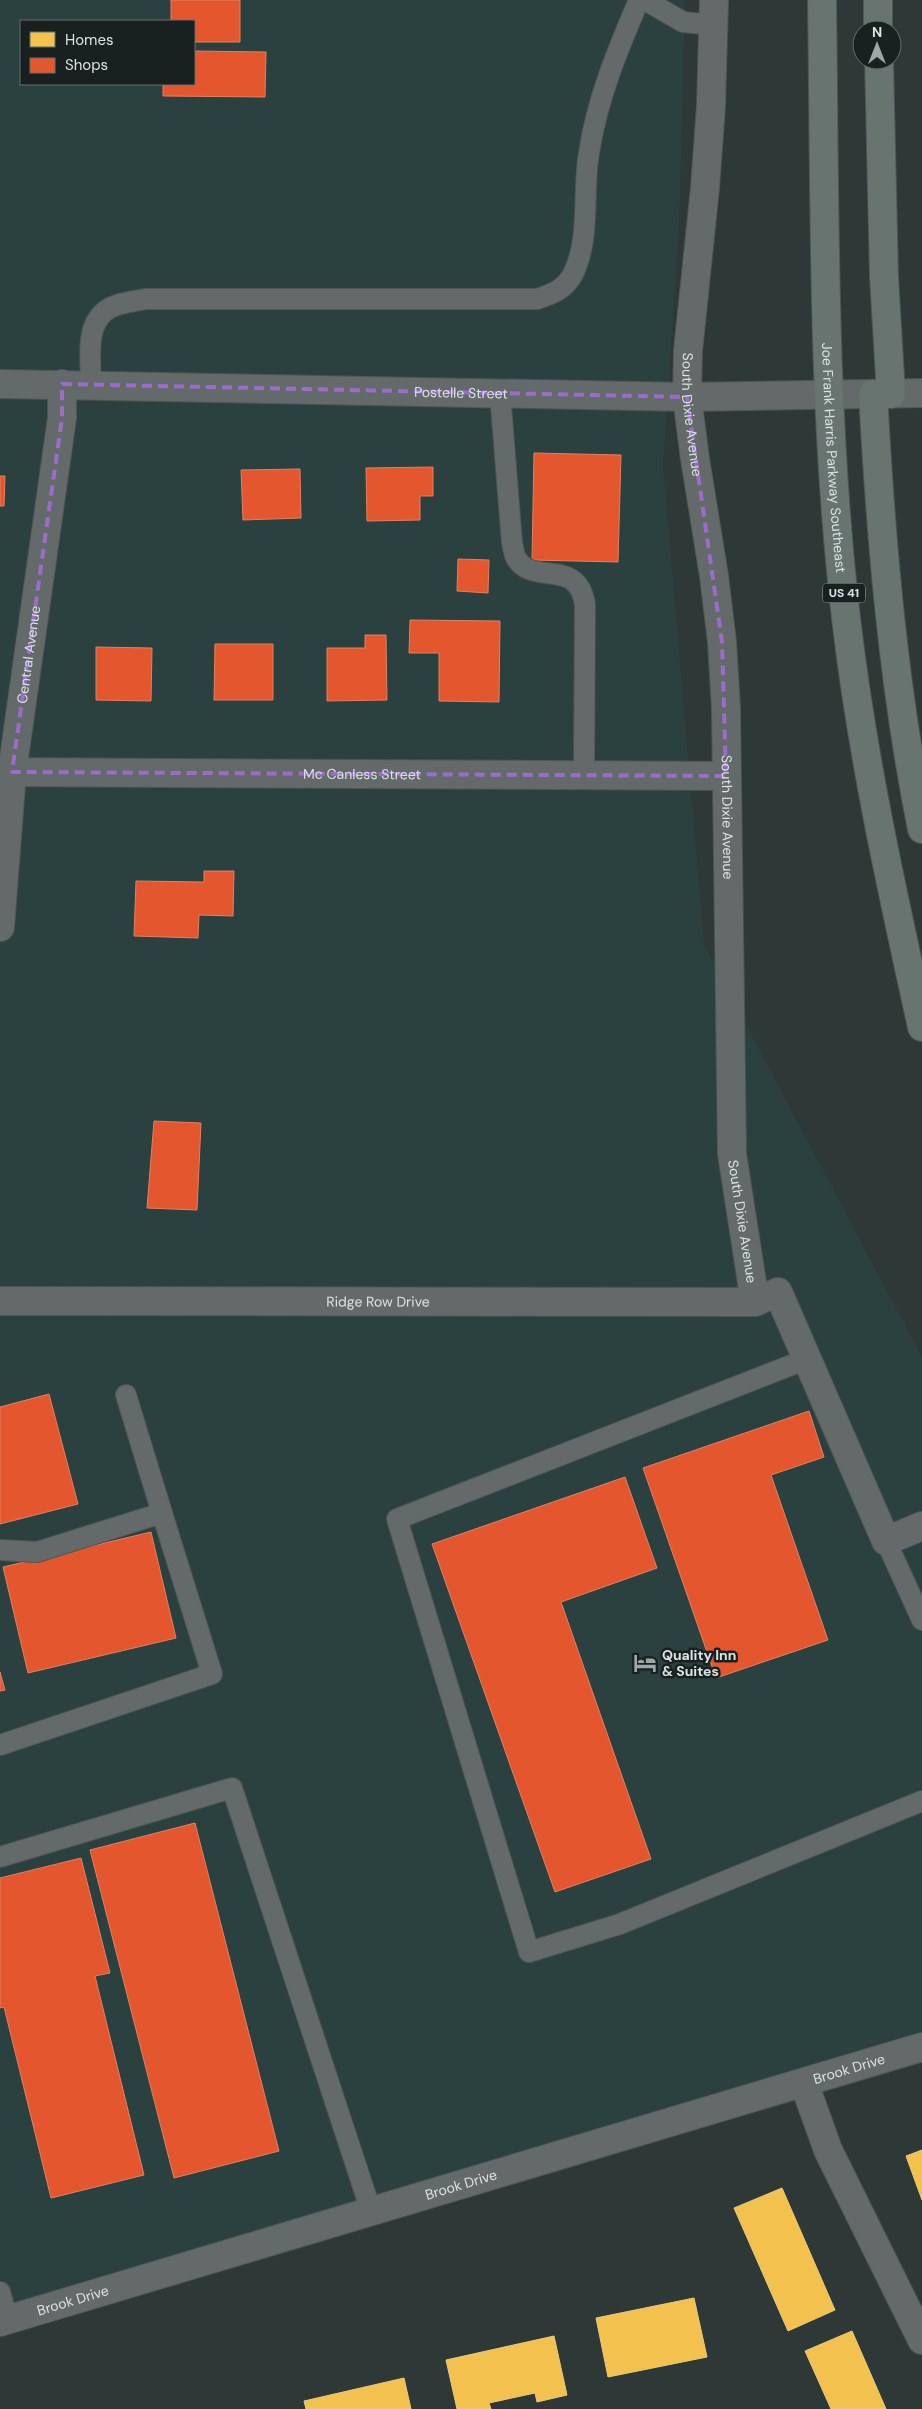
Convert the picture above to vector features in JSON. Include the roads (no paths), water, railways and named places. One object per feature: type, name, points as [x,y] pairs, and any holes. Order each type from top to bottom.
[{"type":"main road","name":"Joe Frank Harris Parkway Southeast","points":[[822,0],[828,395],[846,617],[861,732],[922,1027]]},
{"type":"main road","points":[[878,0],[878,20]]},
{"type":"main road","points":[[878,70],[884,277],[882,394],[887,606],[907,748],[922,829]]},
{"type":"street","name":"South Dixie Avenue","points":[[714,12],[705,188],[688,342],[687,397],[722,642],[726,708],[732,1154],[755,1302],[778,1292],[886,1541]]},
{"type":"street","name":"Postelle Street","points":[[0,384],[91,384],[687,397],[922,393]]},
{"type":"street","name":"Central Avenue","points":[[0,927],[6,772],[62,418],[62,384]]},
{"type":"street","name":"Mc Canless Street","points":[[6,772],[726,776]]},
{"type":"street","name":"Ridge Row Drive","points":[[0,1301],[755,1302]]},
{"type":"street","points":[[886,1541],[922,1526]]},
{"type":"street","name":"Brook Drive","points":[[4,2320],[922,2047]]},
{"type":"street","points":[[804,2083],[828,2150],[922,2340]]},
{"type":"lane","points":[[91,384],[90,347],[96,321],[104,312],[116,305],[145,299],[537,299],[555,293],[567,285],[582,249],[588,153],[597,115],[612,62],[639,0]]},
{"type":"lane","points":[[645,0],[683,22],[714,12]]},
{"type":"lane","points":[[500,393],[512,543],[516,559],[530,569],[576,581],[583,590],[584,775]]},
{"type":"lane","points":[[807,1359],[397,1519],[529,1952],[620,1924],[922,1801]]},
{"type":"lane","points":[[0,1745],[212,1674],[126,1395]]},
{"type":"lane","points":[[0,1550],[38,1552],[162,1513]]},
{"type":"lane","points":[[886,1541],[922,1620]]},
{"type":"lane","points":[[0,1857],[232,1788],[371,2211]]},
{"type":"lane","points":[[0,2292],[4,2320]]},
{"type":"place","name":"Quality Inn & Suites","points":[[645,1663]]}]
